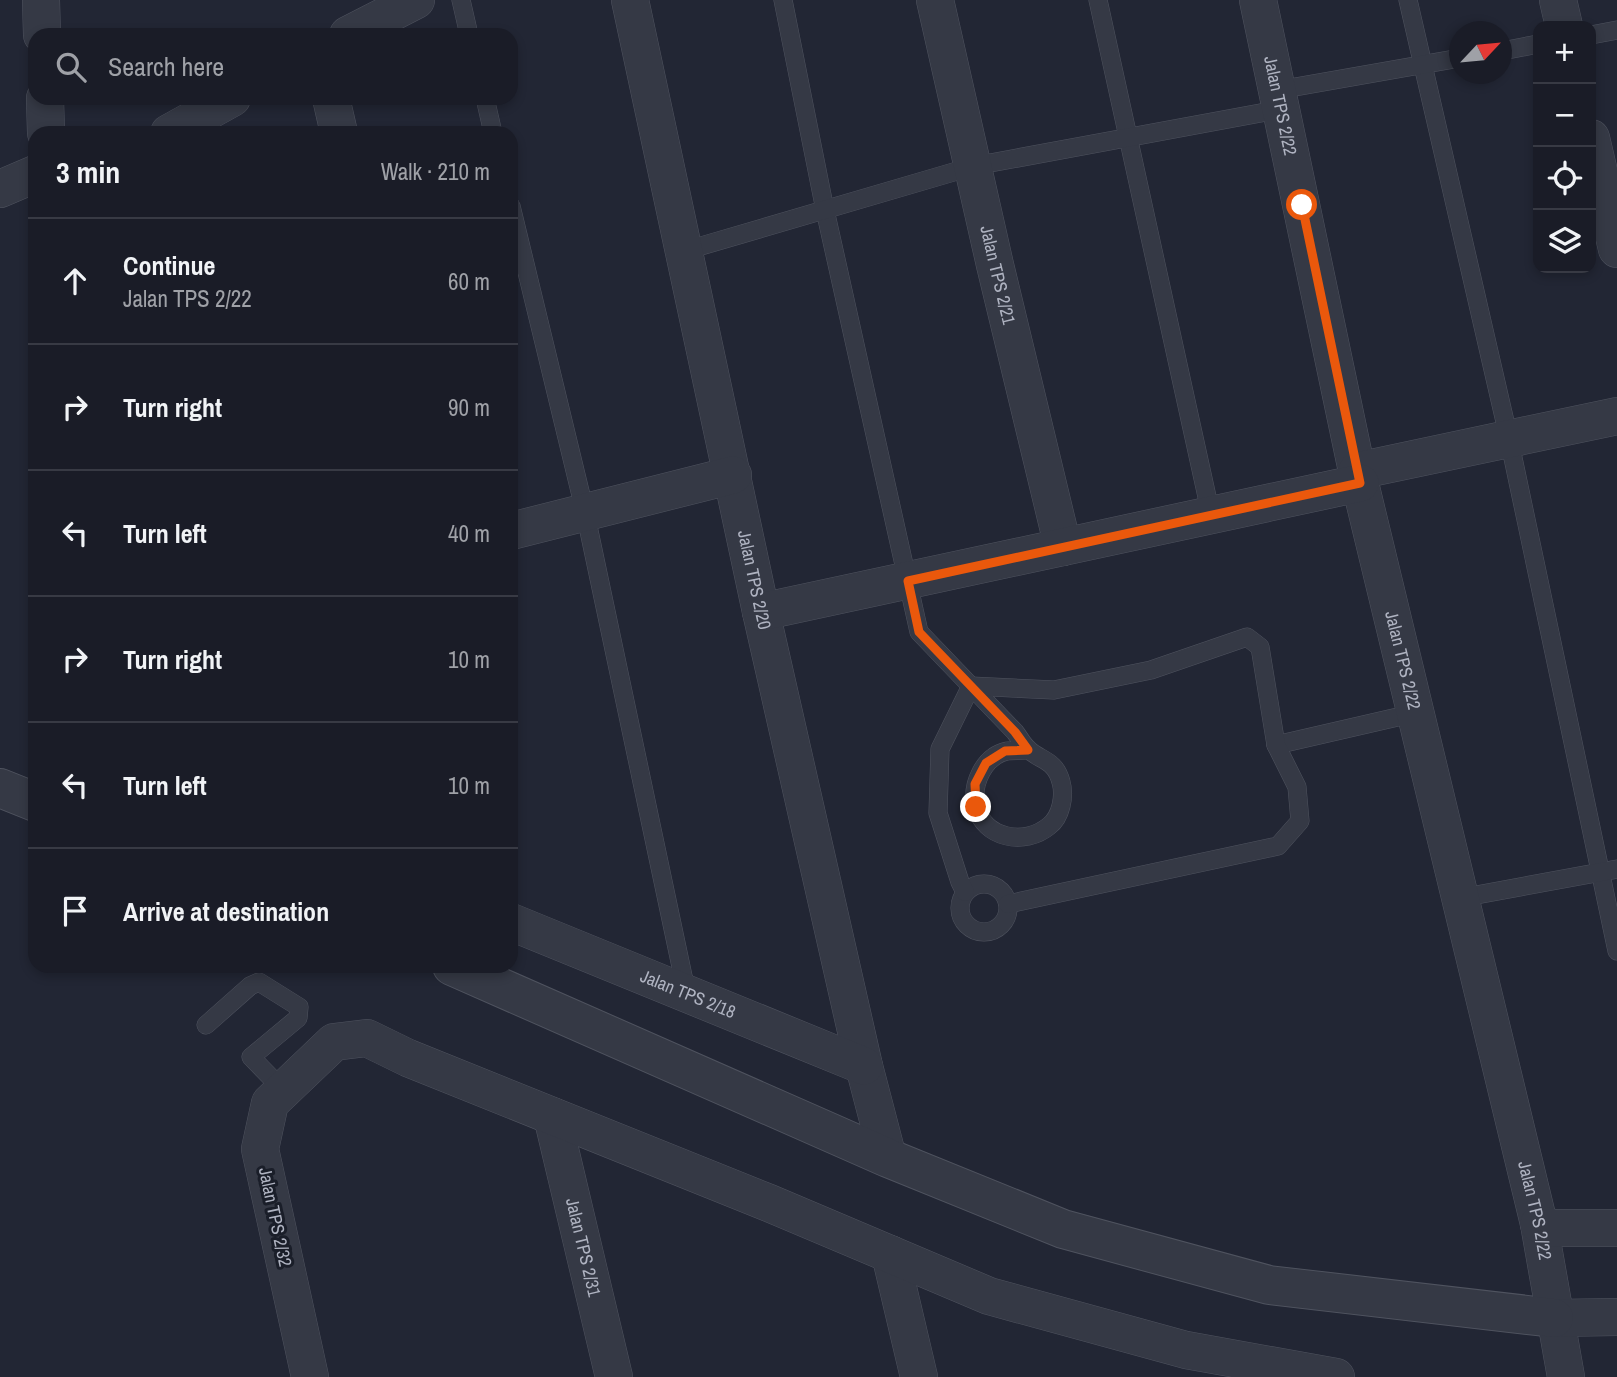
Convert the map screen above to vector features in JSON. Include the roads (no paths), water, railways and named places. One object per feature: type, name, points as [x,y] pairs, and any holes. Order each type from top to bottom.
[{"type":"street","points":[[41,0],[42,28]]},
{"type":"street","points":[[362,28],[416,0]]},
{"type":"street","name":"Jalan TPS 2/20","points":[[630,0],[761,612],[863,1066],[888,1158]]},
{"type":"street","name":"Jalan TPS 2/21","points":[[935,0],[998,279],[1063,547]]},
{"type":"street","name":"Jalan TPS 2/22","points":[[1258,0],[1359,477],[1539,1224],[1566,1377]]},
{"type":"street","points":[[1558,0],[1563,21]]},
{"type":"street","points":[[45,105],[46,126]]},
{"type":"street","points":[[182,126],[219,105]]},
{"type":"street","points":[[333,105],[337,126]]},
{"type":"street","points":[[1593,147],[1617,249]]},
{"type":"street","points":[[0,189],[28,177]]},
{"type":"street","points":[[761,612],[1211,515],[1508,439],[1617,416]]},
{"type":"street","points":[[518,529],[733,475]]},
{"type":"street","points":[[0,788],[28,799]]},
{"type":"street","name":"Jalan TPS 2/18","points":[[518,918],[687,996],[863,1066]]},
{"type":"street","points":[[468,973],[888,1158],[1063,1229],[1269,1285],[1554,1318],[1617,1317]]},
{"type":"street","name":"Jalan TPS 2/32","points":[[310,1377],[260,1149],[270,1103],[334,1042],[367,1038],[408,1058],[552,1116]]},
{"type":"street","points":[[552,1116],[989,1296],[1186,1350],[1219,1366],[1336,1377]]},
{"type":"street","name":"Jalan TPS 2/31","points":[[552,1116],[614,1377]]},
{"type":"street","points":[[1539,1224],[1553,1228],[1617,1228]]},
{"type":"street","points":[[890,1254],[919,1377]]},
{"type":"lane","points":[[461,0],[467,28]]},
{"type":"lane","points":[[783,0],[825,210],[919,632],[1015,732],[1028,750],[1049,761],[1061,781],[1062,804],[1052,824],[1032,837],[1009,838],[988,827],[976,807],[975,784],[986,763],[1005,751],[1028,750]]},
{"type":"lane","points":[[1098,0],[1211,515]]},
{"type":"lane","points":[[1408,0],[1609,871],[1617,951]]},
{"type":"lane","points":[[1596,34],[1617,30]]},
{"type":"lane","points":[[1512,49],[1533,45]]},
{"type":"lane","points":[[684,251],[974,166],[1129,137],[1449,60]]},
{"type":"lane","points":[[487,105],[491,126]]},
{"type":"lane","points":[[518,235],[585,512],[687,996]]},
{"type":"lane","points":[[971,687],[1054,690],[1151,670],[1247,636],[1260,647],[1276,745],[1297,787],[1300,821],[1278,846],[1008,904]]},
{"type":"lane","points":[[965,892],[938,813],[940,749],[971,687]]},
{"type":"lane","points":[[1276,745],[1415,713]]},
{"type":"lane","points":[[1460,898],[1609,871]]},
{"type":"lane","points":[[991,884],[1002,892],[1008,904],[1006,917],[998,928],[985,932],[971,928],[962,918],[960,905],[965,892],[977,885],[991,884]]},
{"type":"lane","points":[[206,1025],[250,986],[259,982],[299,1007],[298,1018],[251,1057],[283,1090]]}]
